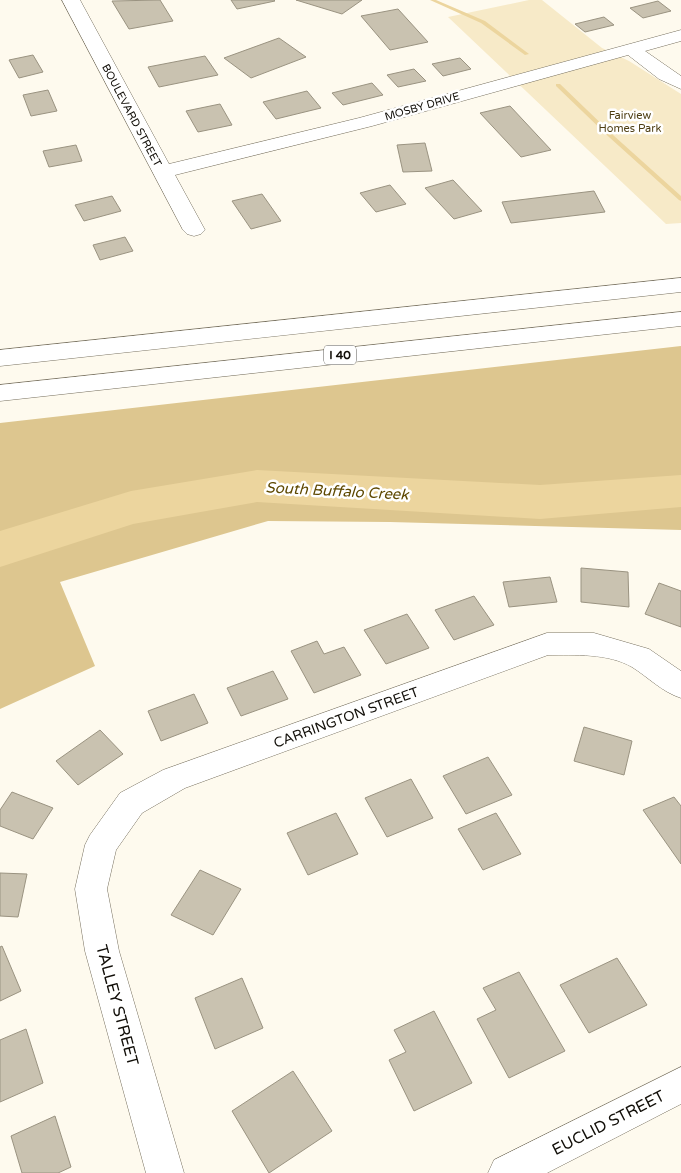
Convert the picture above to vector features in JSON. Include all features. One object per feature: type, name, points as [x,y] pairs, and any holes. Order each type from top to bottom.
[{"type":"main road","name":"BOULEVARD STREET","points":[[71,0],[194,230]]},
{"type":"main road","name":"MOSBY DRIVE","points":[[162,172],[365,122],[681,35]]},
{"type":"main road","points":[[631,49],[681,84]]},
{"type":"main road","points":[[0,358],[681,285]]},
{"type":"main road","name":"I 40","points":[[0,393],[681,319]]},
{"type":"main road","name":"CARRINGTON STREET","points":[[106,837],[131,803],[174,779],[548,644],[594,644],[638,657],[681,686]]},
{"type":"main road","name":"TALLEY STREET","points":[[106,837],[101,844],[91,890],[102,950],[165,1173]]},
{"type":"main road","name":"EUCLID STREET","points":[[507,1173],[681,1085]]},
{"type":"green space","name":"Fairview Homes Park","points":[[529,0],[542,0],[602,48],[629,61],[681,94],[681,223],[666,224],[448,17]]},
{"type":"shaded area","points":[[681,346],[681,530],[390,522],[268,521],[60,582],[95,666],[0,709],[0,423]]},
{"type":"building","points":[[160,0],[173,21],[129,29],[112,1]]},
{"type":"building","points":[[231,0],[274,0],[275,1],[237,9]]},
{"type":"building","points":[[296,0],[362,0],[342,14]]},
{"type":"building","points":[[658,1],[671,11],[643,18],[630,8]]},
{"type":"building","points":[[398,9],[428,42],[390,50],[361,16]]},
{"type":"building","points":[[604,17],[614,25],[585,32],[575,24]]},
{"type":"building","points":[[279,38],[306,57],[251,78],[224,58]]},
{"type":"building","points":[[33,55],[43,72],[19,78],[9,60]]},
{"type":"building","points":[[205,56],[218,75],[159,87],[148,67]]},
{"type":"building","points":[[460,58],[471,69],[443,76],[432,64]]},
{"type":"building","points":[[414,69],[426,81],[398,87],[387,75]]},
{"type":"building","points":[[372,83],[383,95],[343,105],[332,93]]},
{"type":"building","points":[[48,90],[57,111],[31,116],[23,95]]},
{"type":"building","points":[[307,91],[321,108],[276,119],[263,102]]},
{"type":"building","points":[[220,104],[232,125],[198,132],[186,111]]},
{"type":"building","points":[[510,106],[551,150],[521,157],[480,113]]},
{"type":"building","points":[[425,143],[432,171],[403,172],[397,145]]},
{"type":"building","points":[[76,145],[82,161],[49,167],[43,151]]},
{"type":"building","points":[[453,180],[482,211],[454,219],[425,188]]},
{"type":"building","points":[[390,185],[406,204],[376,212],[360,193]]},
{"type":"building","points":[[594,191],[605,212],[511,223],[502,202]]},
{"type":"building","points":[[262,194],[281,221],[251,229],[232,201]]},
{"type":"building","points":[[112,196],[121,211],[84,221],[75,205]]},
{"type":"building","points":[[125,237],[133,251],[100,260],[93,245]]},
{"type":"building","points":[[581,568],[628,572],[629,607],[581,602]]},
{"type":"building","points":[[550,577],[557,602],[509,607],[503,582]]},
{"type":"building","points":[[659,583],[681,591],[681,627],[645,614]]},
{"type":"building","points":[[474,596],[494,625],[454,640],[435,610]]},
{"type":"building","points":[[407,614],[429,648],[386,664],[364,630]]},
{"type":"building","points":[[317,641],[324,654],[344,647],[361,675],[314,693],[291,651]]},
{"type":"building","points":[[273,671],[288,699],[241,716],[227,688]]},
{"type":"building","points":[[194,694],[208,723],[161,741],[148,711]]},
{"type":"building","points":[[584,727],[632,741],[624,775],[574,761]]},
{"type":"building","points":[[100,730],[123,754],[78,785],[56,761]]},
{"type":"building","points":[[488,757],[512,795],[466,814],[443,776]]},
{"type":"building","points":[[411,779],[433,818],[387,837],[365,798]]},
{"type":"building","points":[[12,792],[53,808],[33,839],[0,826],[0,810]]},
{"type":"building","points":[[674,797],[681,806],[681,864],[643,810]]},
{"type":"building","points":[[336,813],[358,854],[308,875],[287,833]]},
{"type":"building","points":[[496,813],[521,854],[483,870],[458,829]]},
{"type":"building","points":[[200,870],[241,889],[213,935],[171,915]]},
{"type":"building","points":[[0,873],[27,874],[18,917],[0,916]]},
{"type":"building","points":[[2,946],[21,991],[0,1001],[0,947]]},
{"type":"building","points":[[617,958],[647,1005],[589,1033],[560,985]]},
{"type":"building","points":[[519,972],[565,1051],[509,1078],[477,1019],[496,1010],[483,988]]},
{"type":"building","points":[[242,978],[263,1028],[215,1049],[195,998]]},
{"type":"building","points":[[434,1011],[472,1083],[414,1111],[389,1060],[406,1052],[394,1030]]},
{"type":"building","points":[[26,1029],[43,1083],[0,1102],[0,1040]]},
{"type":"building","points":[[293,1071],[332,1131],[269,1173],[232,1111]]},
{"type":"building","points":[[55,1116],[71,1167],[58,1173],[22,1173],[11,1136]]},
{"type":"waterway","points":[[432,0],[483,22],[527,54]]},
{"type":"waterway","points":[[558,85],[681,199]]},
{"type":"waterway","name":"South Buffalo Creek","points":[[0,549],[131,508],[257,486],[540,502],[681,491]]}]
